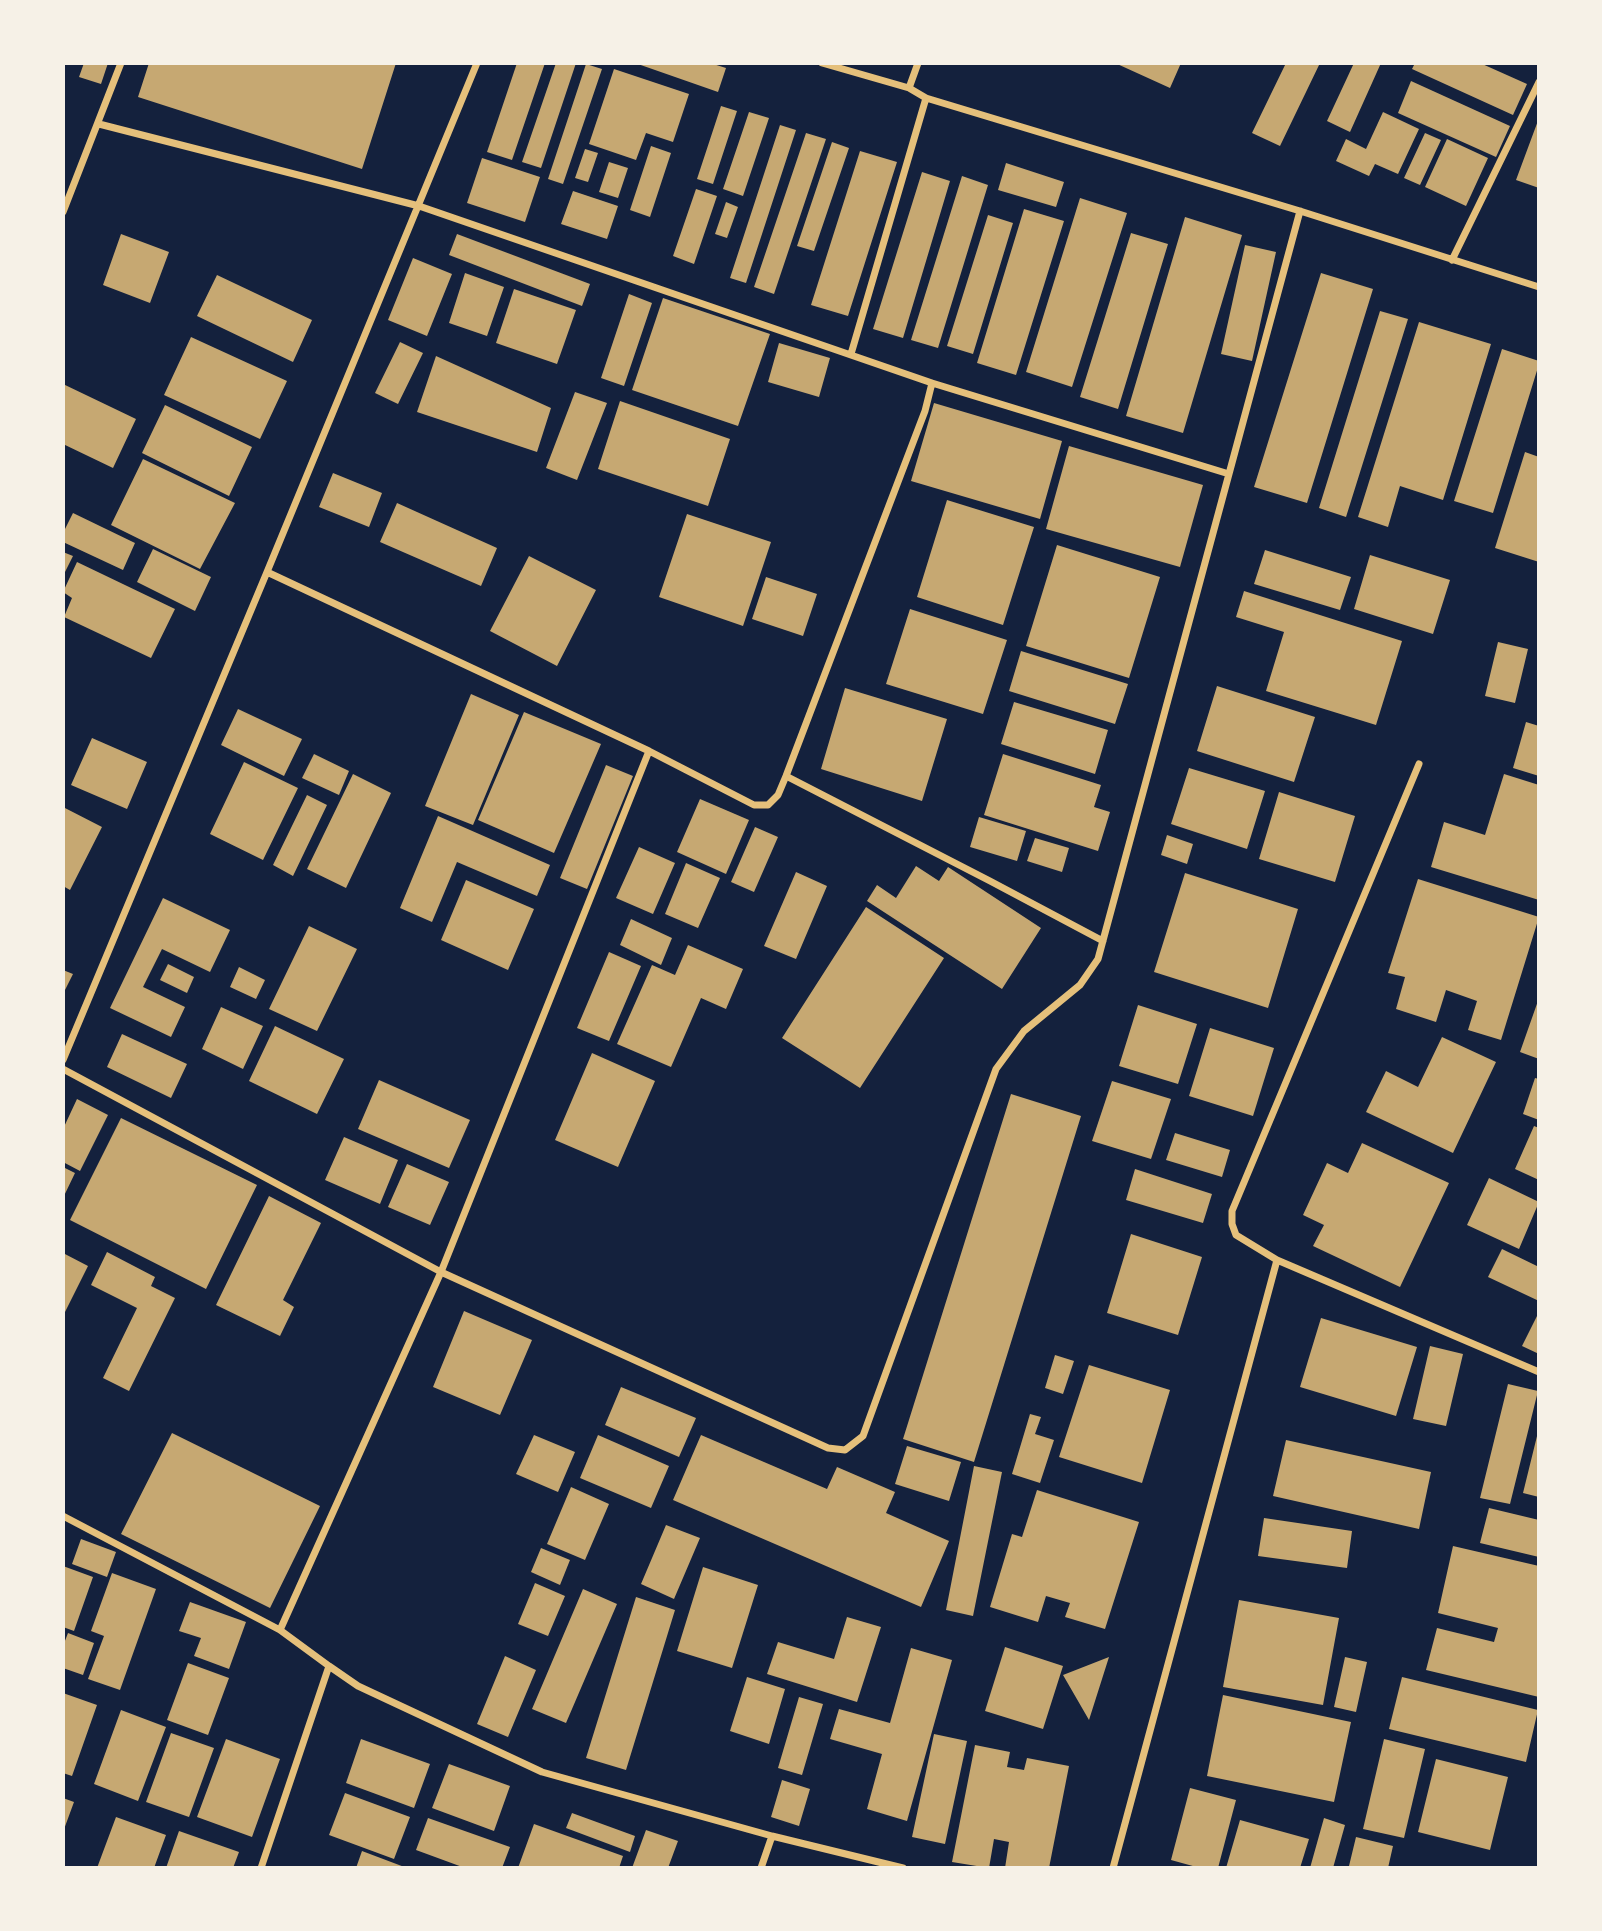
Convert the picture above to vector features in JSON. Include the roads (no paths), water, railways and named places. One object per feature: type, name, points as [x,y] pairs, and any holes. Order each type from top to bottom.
[{"type":"street","points":[[63,212],[121,63]]},
{"type":"street","points":[[63,1060],[477,63]]},
{"type":"street","points":[[822,63],[909,88],[926,98],[1300,211],[1539,288]]},
{"type":"street","points":[[909,88],[918,63]]},
{"type":"street","points":[[1452,260],[1539,82]]},
{"type":"street","points":[[851,354],[926,98]]},
{"type":"street","points":[[99,124],[419,206],[932,383],[1229,474]]},
{"type":"street","points":[[63,1069],[441,1272],[828,1447],[845,1450],[863,1436],[996,1069],[1024,1031],[1080,985],[1098,959],[1300,211]]},
{"type":"street","points":[[267,572],[649,751],[754,805],[768,805],[778,795],[786,776],[925,411],[932,383]]},
{"type":"street","points":[[280,1630],[441,1272],[649,751]]},
{"type":"street","points":[[1419,764],[1232,1211],[1232,1224],[1236,1235],[1278,1260],[1539,1372]]},
{"type":"street","points":[[786,776],[1103,942]]},
{"type":"street","points":[[1113,1868],[1278,1260]]},
{"type":"street","points":[[63,1516],[280,1630],[358,1686],[542,1772],[772,1836],[904,1868]]},
{"type":"street","points":[[261,1868],[329,1666]]},
{"type":"street","points":[[761,1868],[772,1836]]}]
